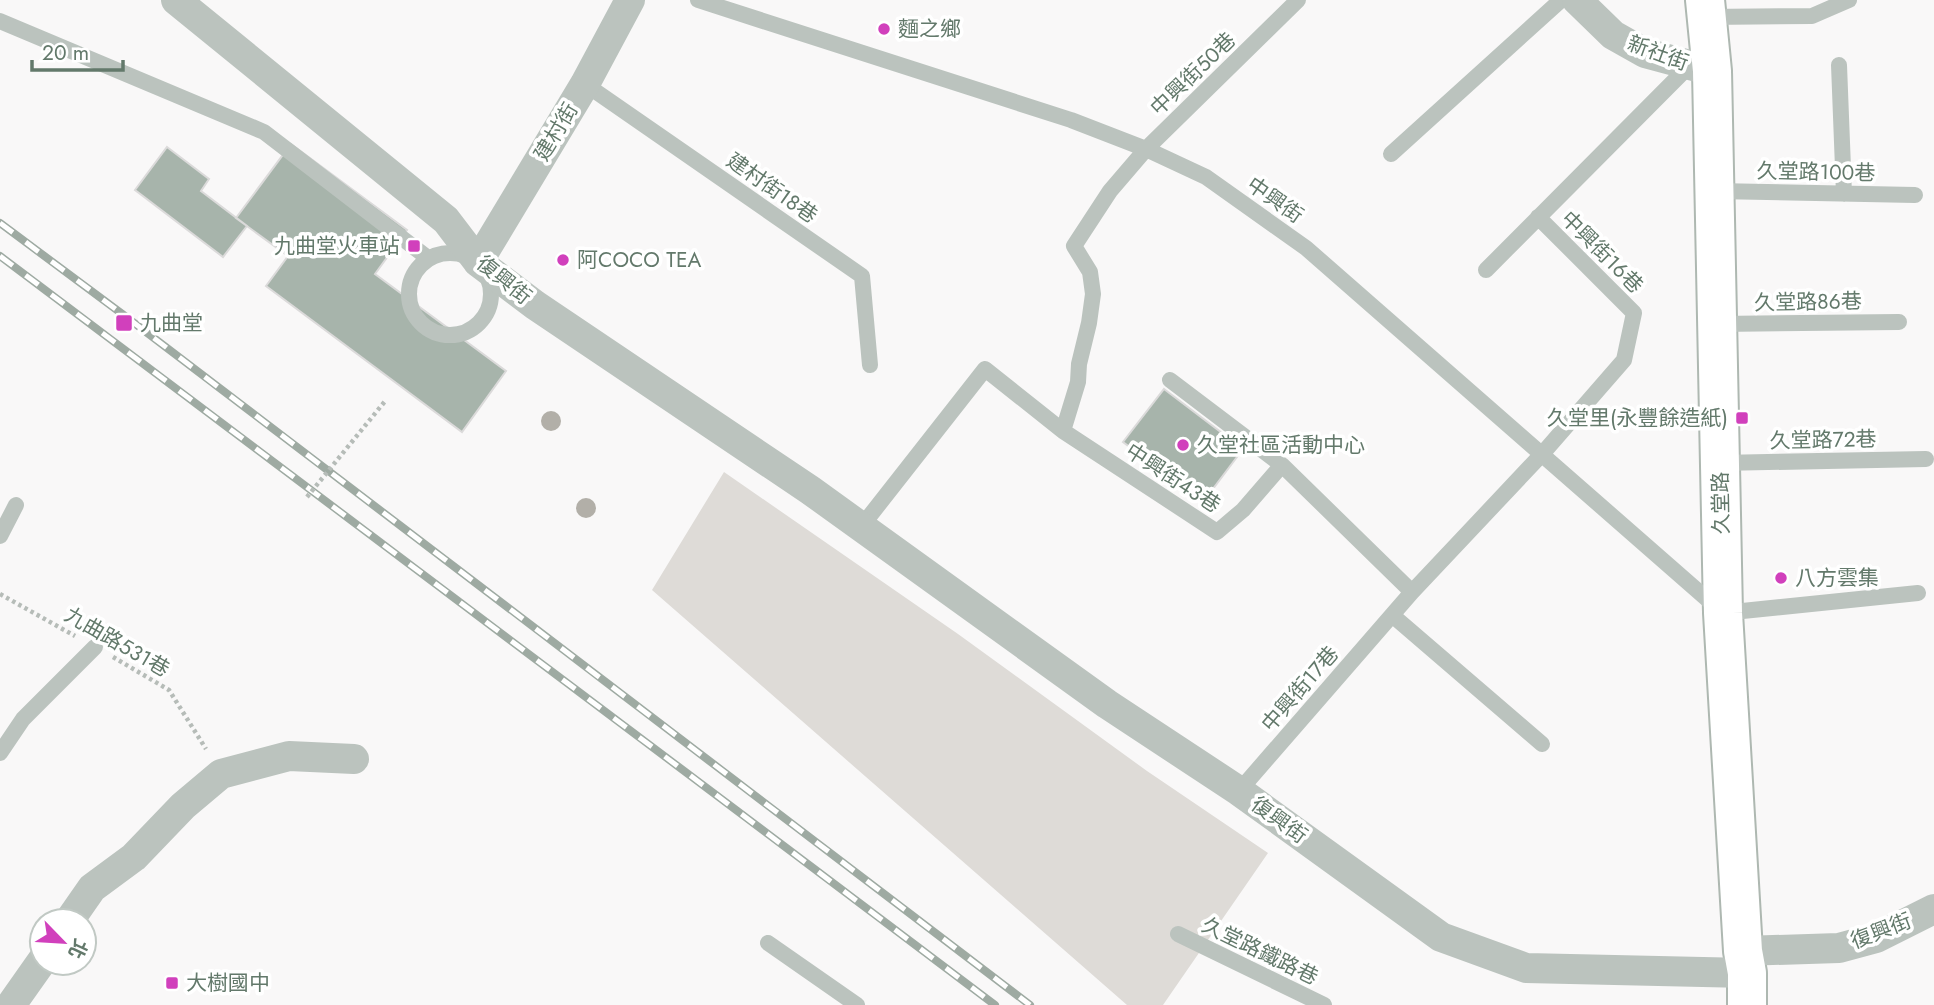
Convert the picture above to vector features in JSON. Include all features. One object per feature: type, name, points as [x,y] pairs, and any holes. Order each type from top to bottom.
[{"type":"street","name":"復興街","points":[[176,0],[446,220],[478,262],[535,306],[810,490],[1107,704],[1239,791],[1441,937],[1526,968],[1746,976],[1876,938],[1934,909]]},
{"type":"street","name":"建村街","points":[[478,262],[585,84],[630,0]]},
{"type":"street","name":"新社街","points":[[1577,0],[1613,35],[1645,53],[1701,68]]},
{"type":"street","name":"久堂路","points":[[1706,9],[1701,68],[1716,191],[1723,613],[1746,976]]},
{"type":"street","points":[[79,907],[92,888],[134,857],[183,806],[221,774],[289,756],[354,759]]},
{"type":"street","points":[[11,1005],[31,977]]},
{"type":"lane","name":"中興街","points":[[698,0],[1070,121],[1146,149],[1206,177],[1307,248],[1723,613]]},
{"type":"lane","name":"中興街50巷","points":[[1063,431],[1078,382],[1093,294],[1090,272],[1074,246],[1110,191],[1146,149],[1298,0]]},
{"type":"lane","points":[[1391,154],[1561,0]]},
{"type":"lane","points":[[1706,9],[1812,16],[1849,0]]},
{"type":"lane","points":[[0,22],[264,132],[428,258]]},
{"type":"lane","points":[[1839,65],[1844,194]]},
{"type":"lane","name":"中興街16巷","points":[[1486,270],[1538,217],[1701,68]]},
{"type":"lane","name":"建村街18巷","points":[[585,84],[862,276],[870,365]]},
{"type":"lane","name":"久堂路100巷","points":[[1716,191],[1915,195]]},
{"type":"lane","name":"中興街16巷","points":[[1538,217],[1634,313],[1624,360],[1543,453]]},
{"type":"lane","points":[[454,251],[478,262],[492,285],[490,311],[472,331],[447,337],[422,327],[409,304],[411,278],[428,258],[454,251]]},
{"type":"lane","name":"久堂路86巷","points":[[1718,324],[1899,322]]},
{"type":"lane","points":[[861,527],[985,369],[1063,431]]},
{"type":"lane","points":[[1170,380],[1282,465],[1412,592]]},
{"type":"lane","name":"中興街43巷","points":[[1063,431],[1217,531],[1243,510],[1282,465]]},
{"type":"lane","name":"中興街17巷","points":[[1239,791],[1412,592],[1543,453]]},
{"type":"lane","name":"久堂路72巷","points":[[1720,463],[1926,459]]},
{"type":"lane","points":[[0,536],[16,505]]},
{"type":"lane","points":[[1723,613],[1918,593]]},
{"type":"lane","points":[[1392,615],[1542,744]]},
{"type":"lane","points":[[0,753],[23,719],[95,647]]},
{"type":"lane","name":"久堂路鐵路巷","points":[[1178,934],[1324,1005]]},
{"type":"lane","points":[[768,943],[857,1005]]},
{"type":"path","points":[[307,497],[386,400]]},
{"type":"path","name":"九曲路531巷","points":[[0,594],[169,690],[221,774]]},
{"type":"shaded area","points":[[724,472],[958,634],[1147,771],[1268,853],[1163,1005],[1127,1005],[652,590]]},
{"type":"building","points":[[291,144],[407,230],[375,274],[506,371],[462,432],[266,286],[288,256],[236,218]]},
{"type":"building","points":[[167,147],[209,179],[201,191],[247,226],[223,257],[135,190]]},
{"type":"building","name":"久堂社區活動中心","points":[[1164,389],[1243,449],[1203,502],[1123,442]]},
{"type":"railway","points":[[0,223],[1030,1005]]},
{"type":"railway","points":[[0,256],[995,1005]]},
{"type":"place","name":"麵之鄉","points":[[884,29]]},
{"type":"place","name":"九曲堂火車站","points":[[414,246]]},
{"type":"place","name":"阿COCO TEA","points":[[563,260]]},
{"type":"place","name":"九曲堂","points":[[124,323]]},
{"type":"place","name":"久堂里(永豐餘造紙)","points":[[1742,418]]},
{"type":"place","name":"久堂社區活動中心","points":[[1183,445]]},
{"type":"place","name":"八方雲集","points":[[1781,578]]},
{"type":"place","name":"大樹國中","points":[[172,983]]}]
